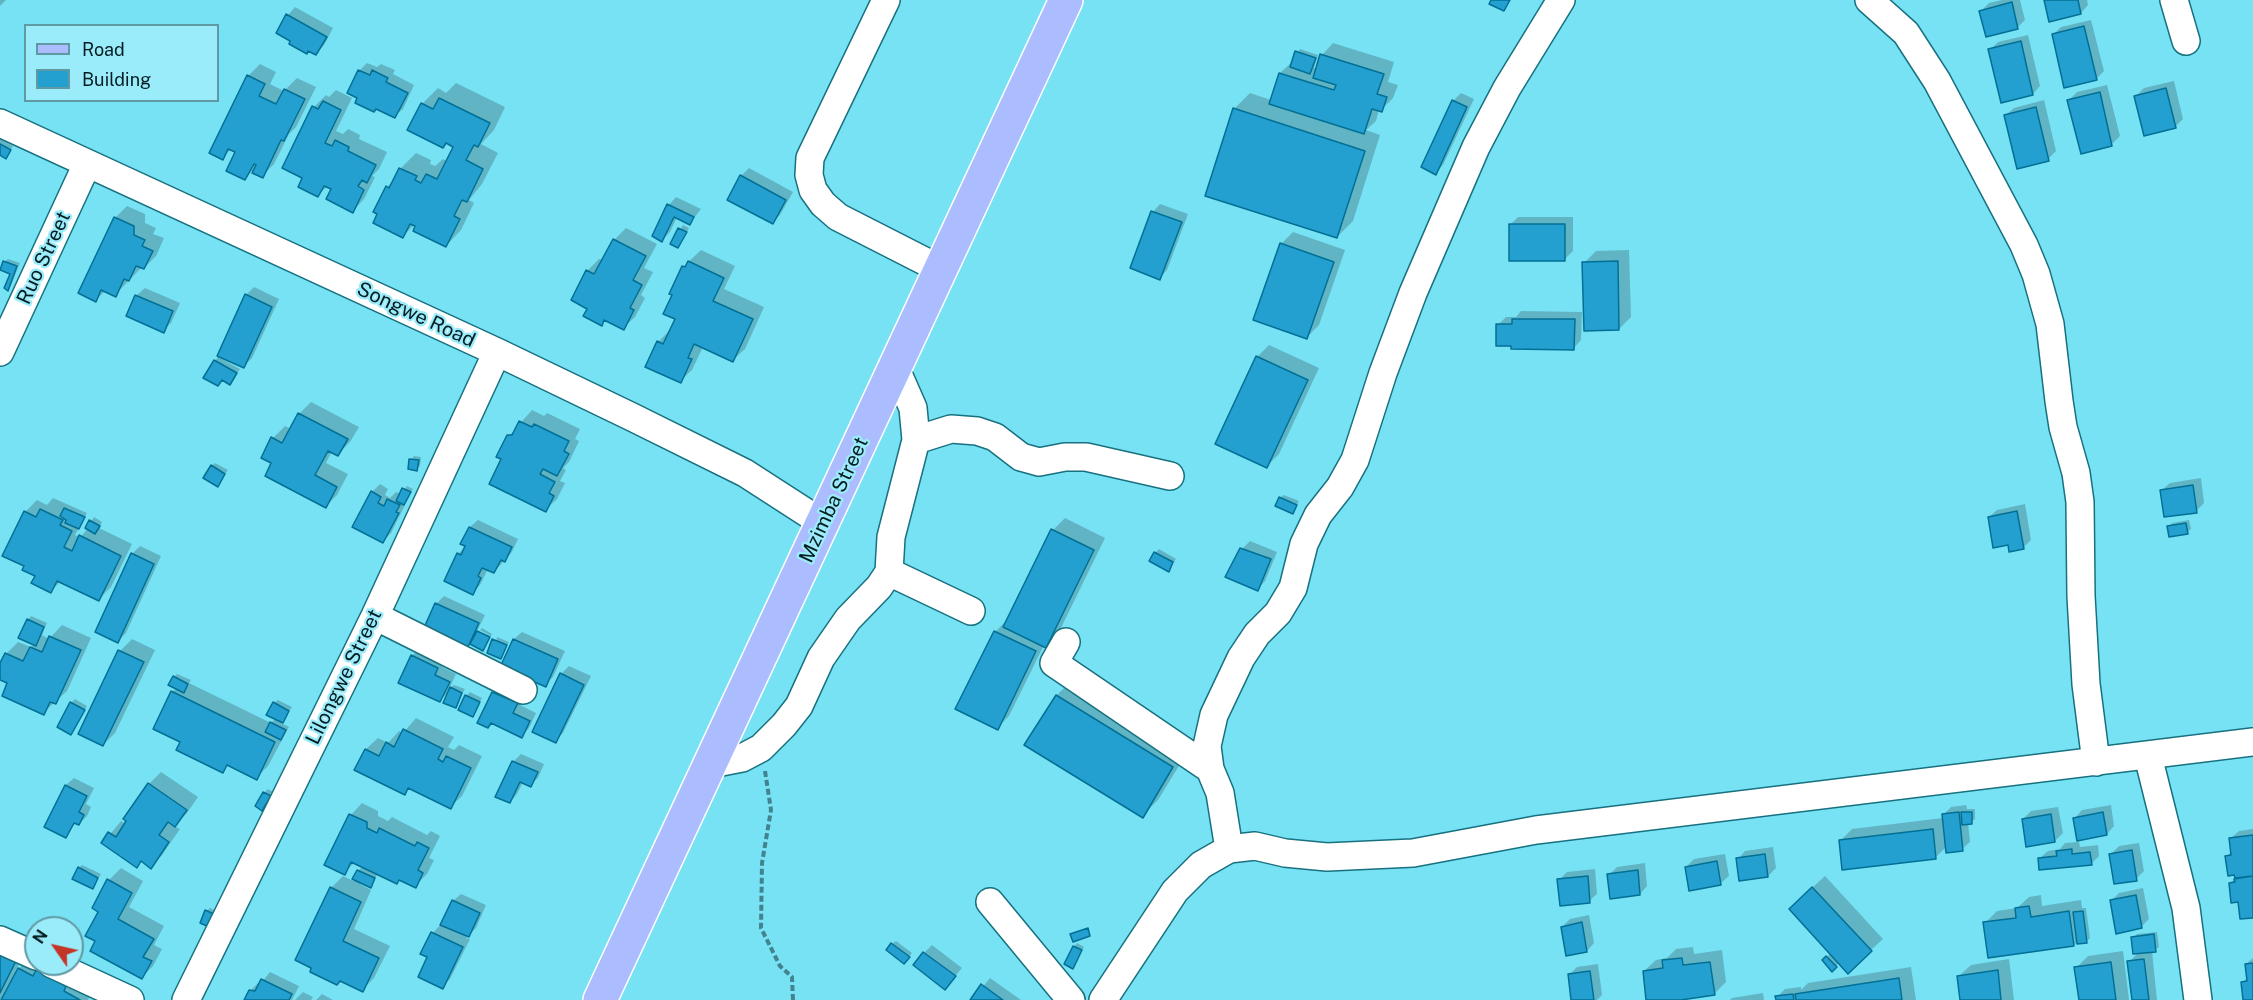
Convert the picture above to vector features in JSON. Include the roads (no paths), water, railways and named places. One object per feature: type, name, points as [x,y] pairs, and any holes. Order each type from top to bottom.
[{"type":"main road","name":"Mzimba Street","points":[[600,1000],[824,524],[1066,0]]},
{"type":"street","points":[[886,0],[810,158],[809,175],[813,190],[823,204],[838,217],[940,269]]},
{"type":"street","points":[[1229,849],[1220,793],[1210,769],[1208,746],[1214,715],[1241,658],[1257,634],[1278,612],[1293,588],[1304,544],[1318,515],[1340,487],[1355,460],[1383,373],[1409,303],[1476,147],[1507,88],[1561,0]]},
{"type":"street","points":[[1869,0],[1906,33],[1937,81],[2024,245],[2039,284],[2050,324],[2060,410],[2076,474],[2080,502],[2081,596],[2086,684],[2096,762]]},
{"type":"street","points":[[2174,0],[2186,41]]},
{"type":"street","name":"Songwe Road","points":[[0,123],[497,352],[745,473],[824,524]]},
{"type":"street","name":"Ruo Street","points":[[0,352],[87,164]]},
{"type":"street","name":"Lilongwe Street","points":[[186,1000],[375,616],[497,352]]},
{"type":"street","points":[[711,764],[742,758],[761,748],[784,725],[799,706],[821,658],[848,619],[890,572],[891,537],[916,440],[912,408],[895,367]]},
{"type":"street","points":[[916,440],[951,429],[977,431],[995,437],[1021,457],[1039,462],[1065,457],[1086,457],[1170,476]]},
{"type":"street","points":[[890,572],[971,611]]},
{"type":"street","points":[[375,616],[523,690]]},
{"type":"street","points":[[1066,642],[1054,663],[1210,769]]},
{"type":"street","points":[[1103,1000],[1175,891],[1201,865],[1229,849],[1255,846],[1285,853],[1327,857],[1413,853],[1536,830],[2253,742]]},
{"type":"street","points":[[2148,756],[2186,908],[2198,1000]]},
{"type":"street","points":[[990,902],[1071,1000]]},
{"type":"street","points":[[0,940],[24,951]]},
{"type":"street","points":[[78,976],[130,1000]]}]
